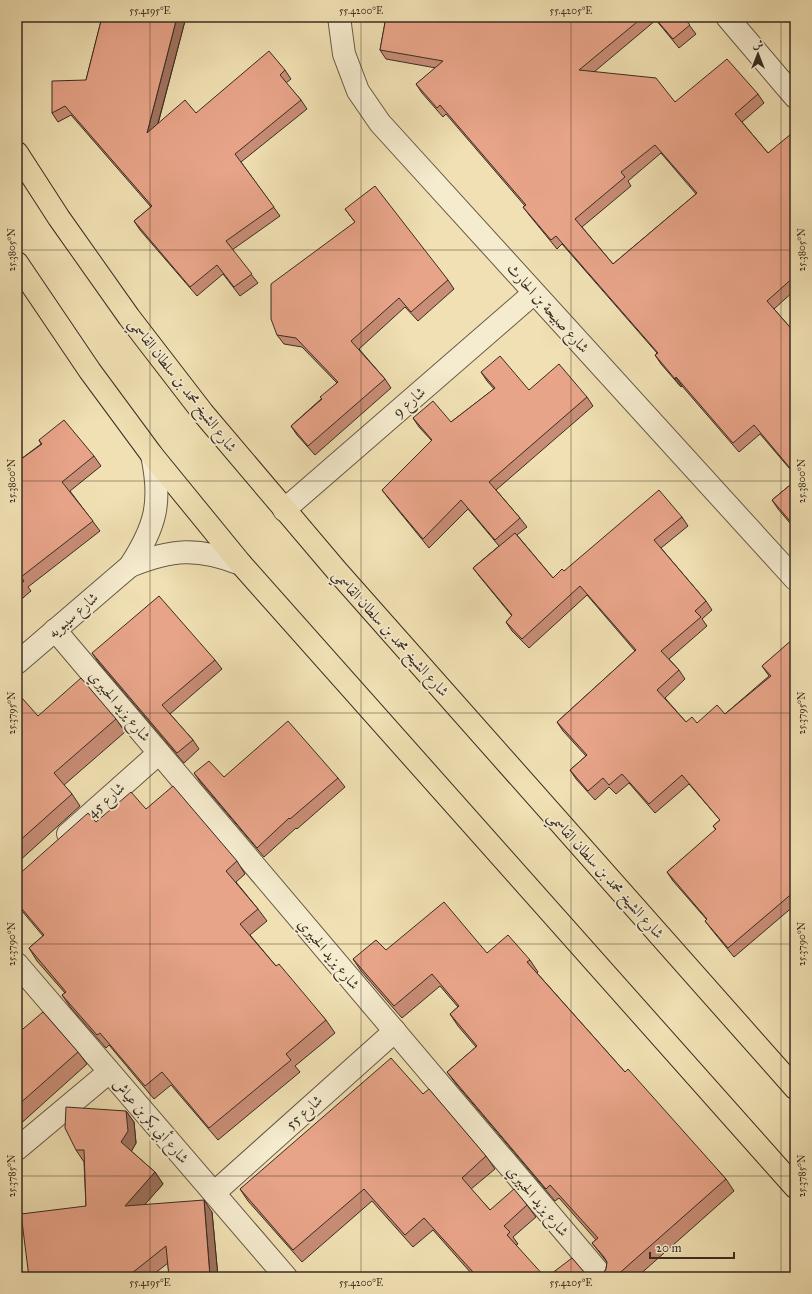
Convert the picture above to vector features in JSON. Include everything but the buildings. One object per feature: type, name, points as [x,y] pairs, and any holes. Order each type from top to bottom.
[{"type":"main road","name":"شارع الشيخ محمد بن سلطان القاسمي","points":[[17,154],[59,218],[129,317],[203,413],[347,583],[795,1088]]},
{"type":"main road","points":[[17,263],[90,371],[152,456],[241,564],[795,1187]]},
{"type":"street","name":"شارع صبيحة بن الحارث","points":[[339,17],[344,54],[358,91],[380,123],[794,576]]},
{"type":"street","points":[[727,17],[795,98]]},
{"type":"street","name":"شارع 9","points":[[284,510],[534,293]]},
{"type":"street","name":"شارع سيبويه","points":[[17,663],[130,566],[143,546],[152,525],[157,502],[157,478],[152,456]]},
{"type":"street","name":"شارع سيبويه","points":[[130,566],[151,557],[173,553],[196,552],[219,556],[241,564]]},
{"type":"street","name":"شارع يزيد الحبيري","points":[[55,630],[603,1277]]},
{"type":"street","name":"شارع 45","points":[[52,848],[159,753]]},
{"type":"street","name":"شارع أبي بكر بن عياش","points":[[17,964],[286,1277]]},
{"type":"street","name":"شارع 55","points":[[214,1193],[395,1031]]},
{"type":"street","points":[[17,1149],[109,1072]]}]
